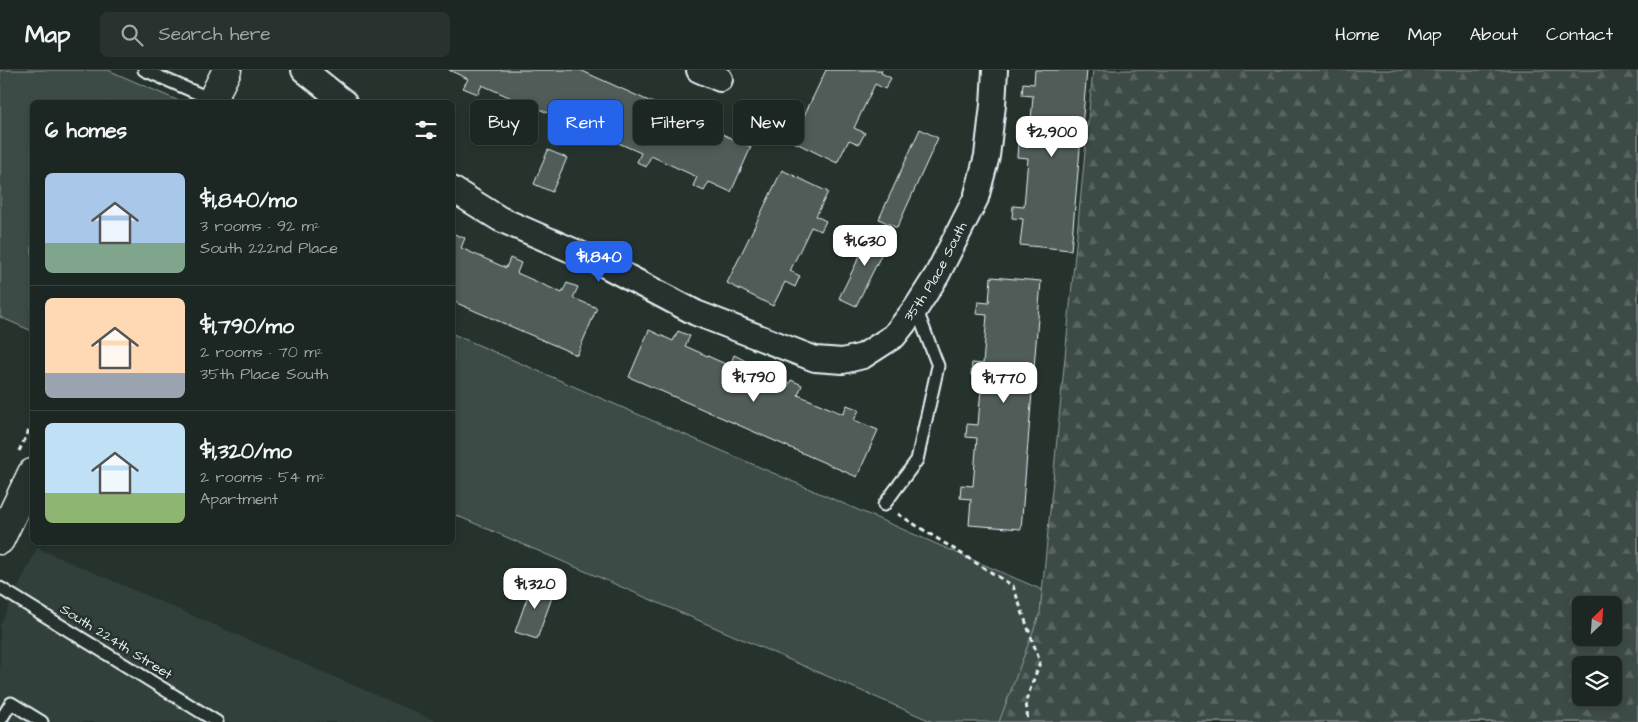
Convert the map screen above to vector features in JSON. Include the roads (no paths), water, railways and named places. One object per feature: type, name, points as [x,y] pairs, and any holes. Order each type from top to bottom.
[{"type":"main road","points":[[212,100],[227,70]]},
{"type":"main road","points":[[0,540],[30,477]]},
{"type":"street","points":[[304,70],[342,100]]},
{"type":"street","name":"35th Place South","points":[[455,191],[500,219],[601,263],[696,313],[815,358],[842,362],[863,356],[894,336],[916,308],[937,275],[976,198],[987,156],[995,70]]},
{"type":"lane","points":[[144,70],[210,100]]},
{"type":"lane","points":[[884,505],[917,460],[938,366],[916,308]]},
{"type":"lane","name":"South 224th Street","points":[[0,588],[217,722]]},
{"type":"lane","points":[[0,721],[11,703],[42,722]]}]
